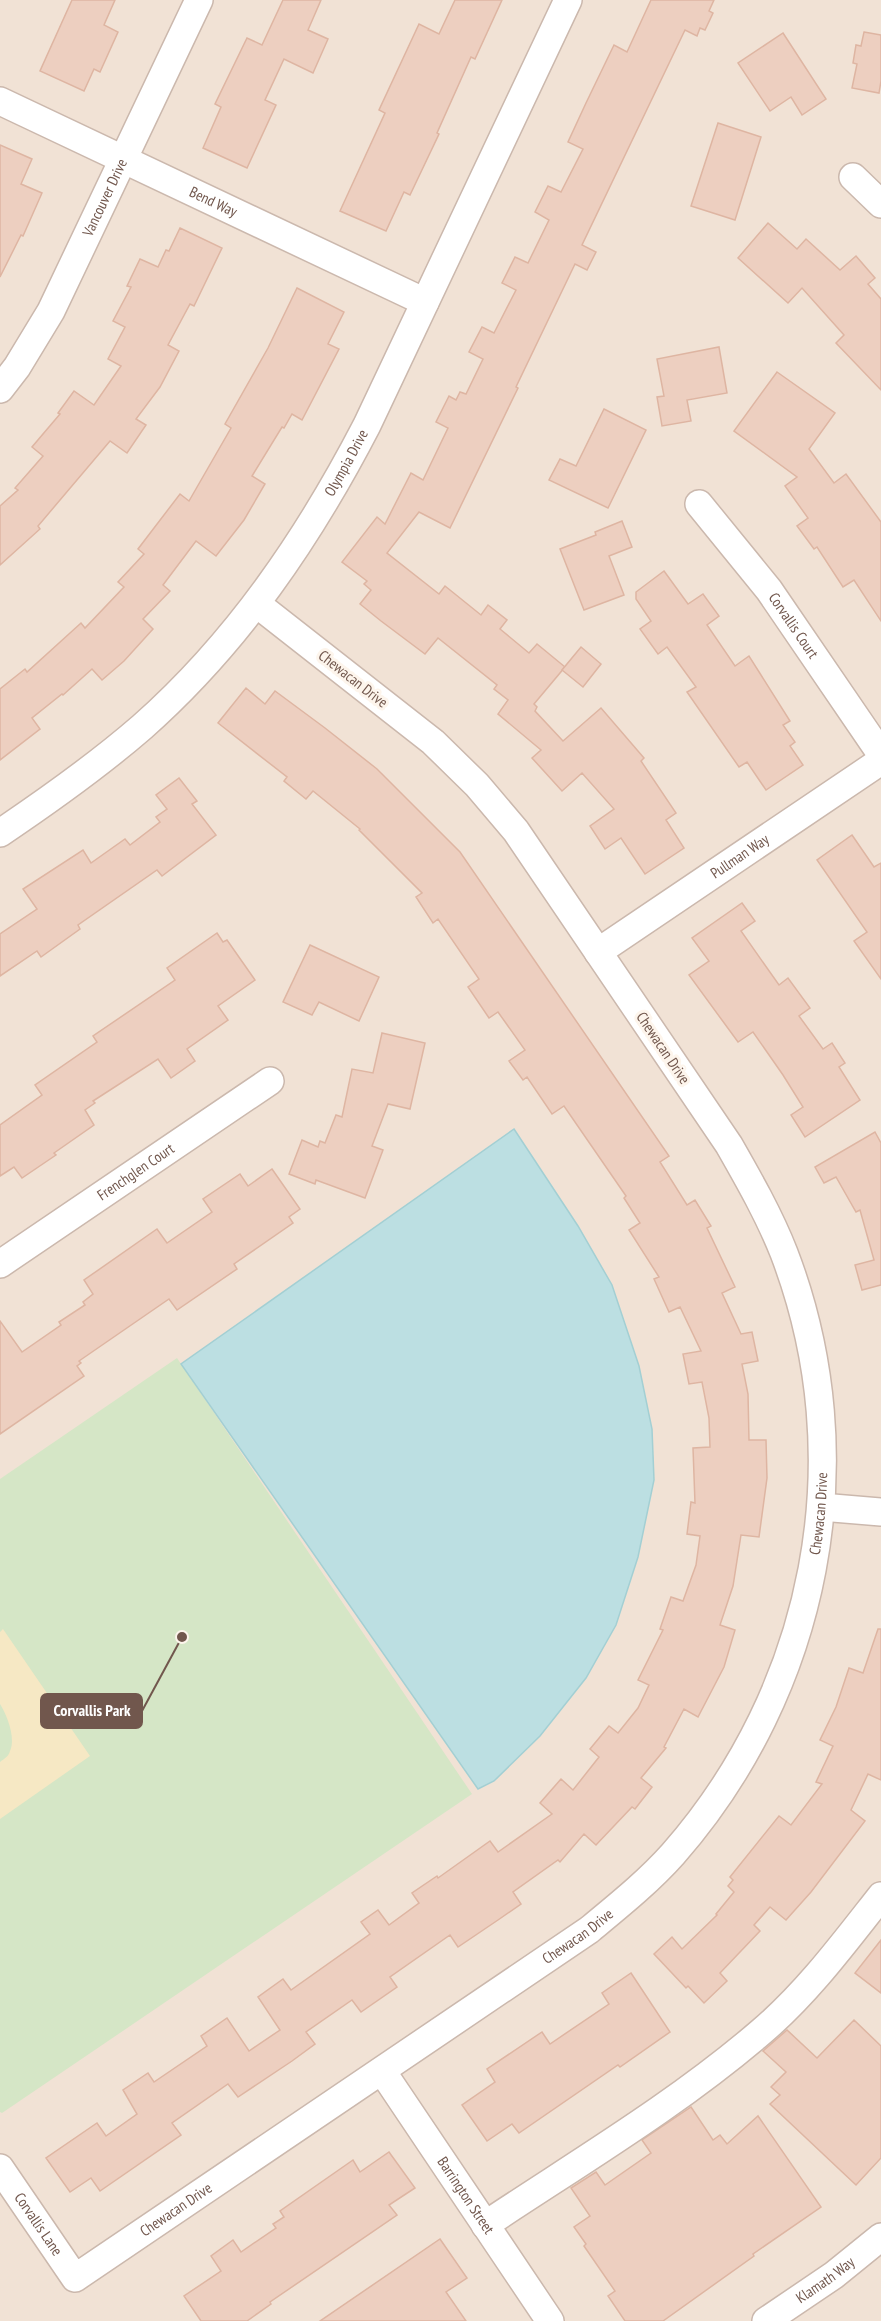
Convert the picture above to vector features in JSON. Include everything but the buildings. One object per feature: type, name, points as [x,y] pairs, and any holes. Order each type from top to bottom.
[{"type":"street","name":"Vancouver Drive","points":[[0,389],[17,367],[51,311],[199,0]]},
{"type":"street","name":"Olympia Drive","points":[[0,833],[79,779],[143,726],[191,680],[257,604],[302,541],[336,484],[568,0]]},
{"type":"street","name":"Bend Way","points":[[0,101],[425,302]]},
{"type":"street","points":[[853,177],[881,204]]},
{"type":"street","name":"Corvallis Court","points":[[699,504],[769,591],[881,754]]},
{"type":"street","name":"Chewacan Drive","points":[[75,2278],[589,1930],[636,1891],[672,1855],[710,1808],[744,1756],[767,1713],[786,1666],[805,1608],[817,1548],[823,1453],[818,1392],[806,1322],[784,1253],[759,1197],[729,1145],[516,831],[477,785],[433,742],[257,604]]},
{"type":"street","name":"Pullman Way","points":[[598,952],[881,761]]},
{"type":"street","name":"Frenchglen Court","points":[[0,1264],[270,1081]]},
{"type":"street","points":[[821,1507],[881,1512]]},
{"type":"street","points":[[485,2225],[685,2092],[762,2031],[823,1969],[881,1896]]},
{"type":"street","name":"Barrington Street","points":[[382,2071],[550,2321]]},
{"type":"street","name":"Corvallis Lane","points":[[0,2169],[75,2278]]},
{"type":"street","name":"Klamath Way","points":[[766,2321],[834,2275],[881,2237]]},
{"type":"shaded area","points":[[0,0],[881,0],[881,2321],[0,2321]]},
{"type":"green space","points":[[177,1358],[472,1794],[2,2113],[0,2112],[0,1479]]},
{"type":"sand","points":[[3,1629],[90,1756],[0,1819],[0,1762],[9,1754],[12,1746],[8,1720],[0,1704],[0,1632]]},
{"type":"water","points":[[514,1129],[578,1226],[612,1285],[639,1366],[652,1429],[654,1480],[638,1557],[616,1625],[586,1678],[540,1736],[494,1781],[478,1789],[181,1364]]},
{"type":"place","name":"Corvallis Park","points":[[182,1637]]}]
